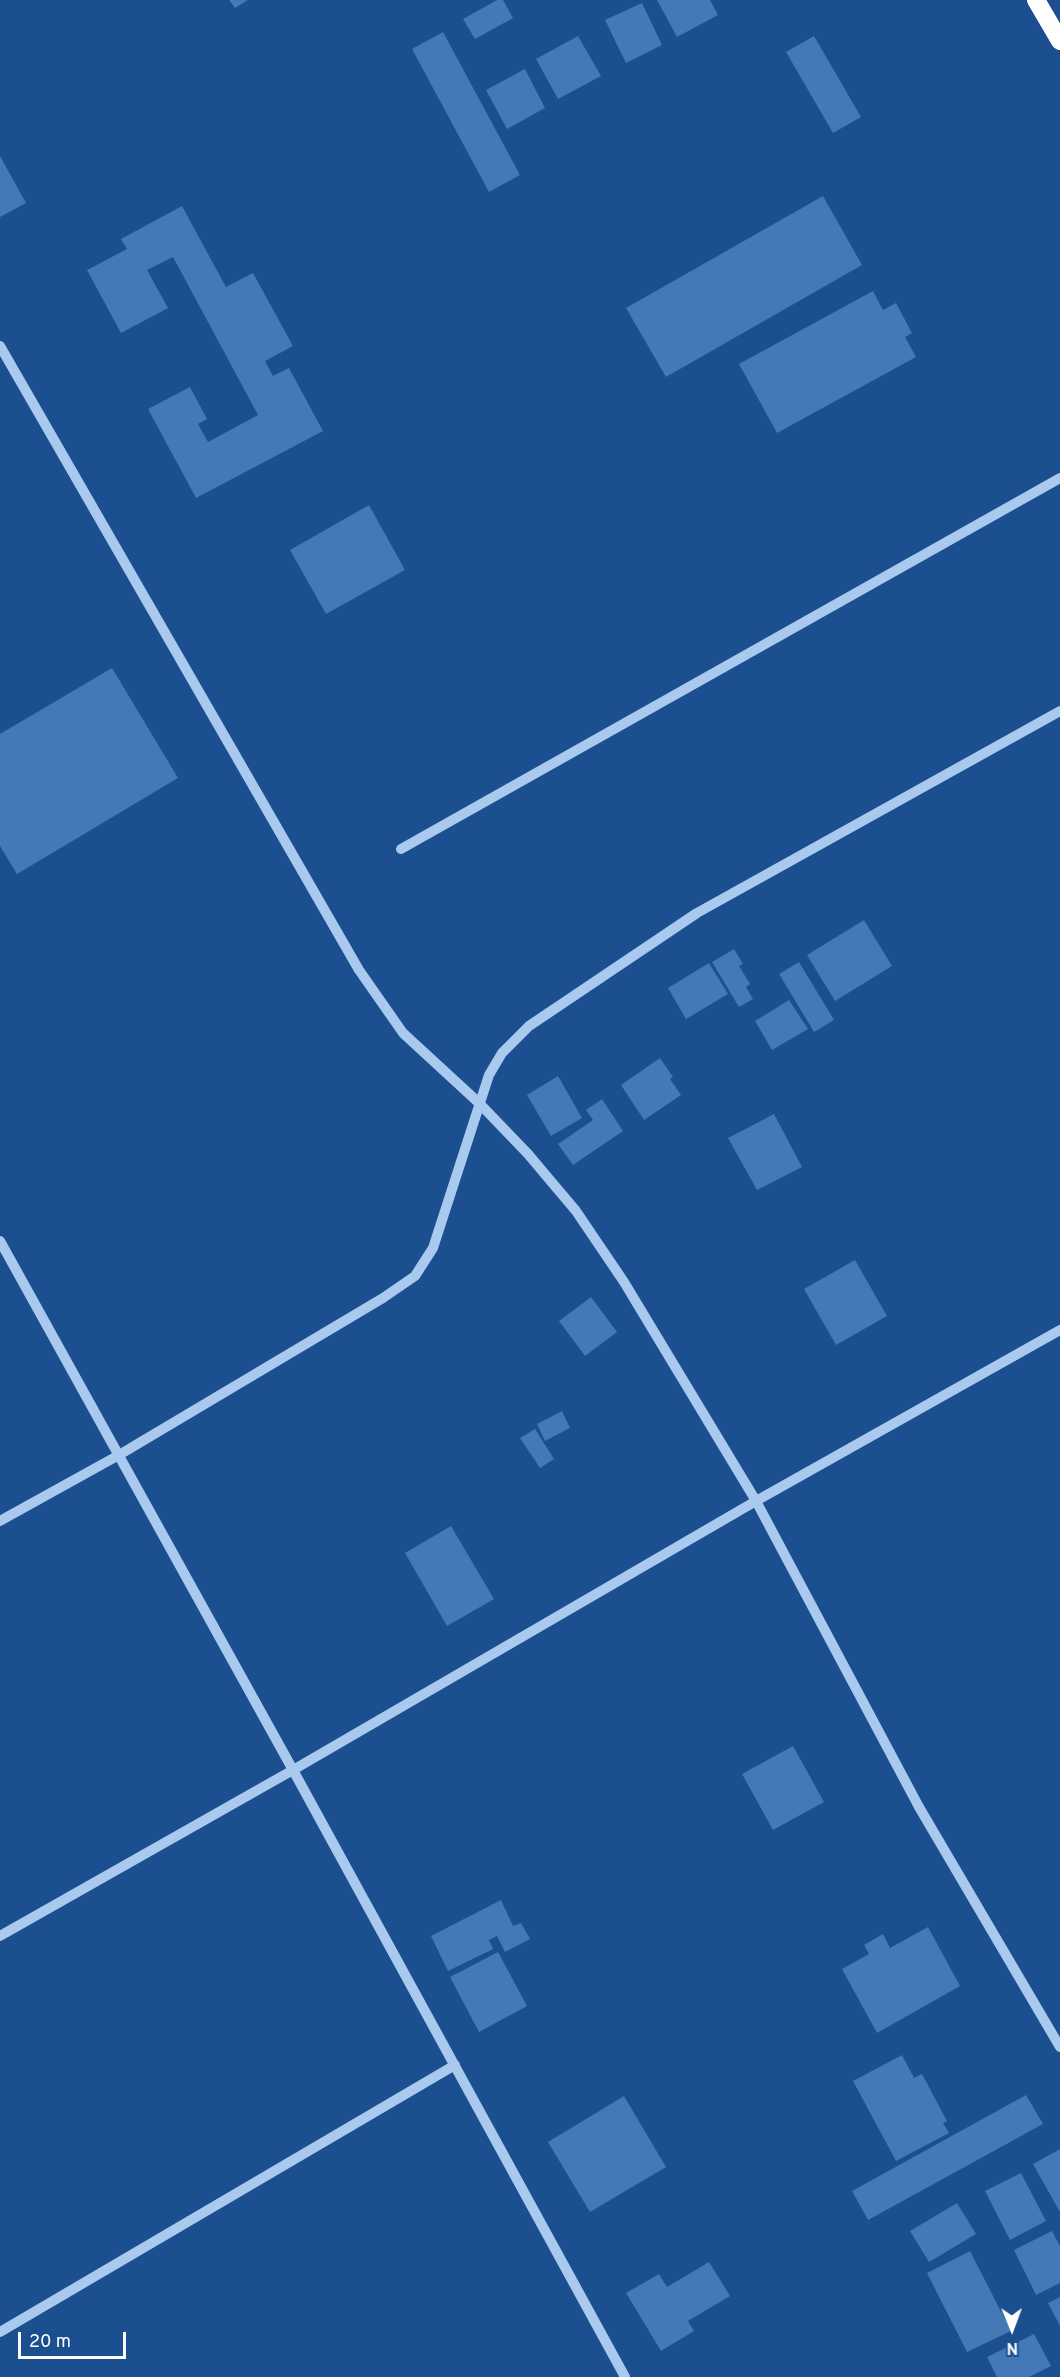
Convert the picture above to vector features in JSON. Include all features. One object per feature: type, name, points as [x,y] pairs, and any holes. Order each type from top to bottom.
[{"type":"highway","points":[[1036,0],[1060,41]]},
{"type":"street","points":[[0,345],[359,970],[403,1033],[478,1103],[528,1154],[576,1211],[624,1282],[756,1501],[919,1807],[1060,2048]]},
{"type":"street","points":[[401,849],[1060,478]]},
{"type":"street","points":[[0,1521],[119,1455],[384,1298],[415,1276],[433,1248],[478,1103],[489,1075],[502,1053],[529,1026],[698,913],[1060,711]]},
{"type":"street","points":[[0,1241],[455,2065],[620,2375]]},
{"type":"street","points":[[0,1936],[293,1770],[756,1501],[1060,1330]]},
{"type":"street","points":[[0,2332],[455,2065]]},
{"type":"building","points":[[229,0],[248,0],[235,8]]},
{"type":"building","points":[[497,0],[503,0],[513,18],[475,39],[463,19]]},
{"type":"building","points":[[657,0],[710,0],[718,15],[677,37]]},
{"type":"building","points":[[642,3],[662,45],[626,63],[605,20]]},
{"type":"building","points":[[443,32],[520,175],[489,192],[412,49]]},
{"type":"building","points":[[578,36],[601,76],[558,99],[536,59]]},
{"type":"building","points":[[814,36],[861,117],[833,133],[786,52]]},
{"type":"building","points":[[525,69],[545,108],[507,129],[486,90]]},
{"type":"building","points":[[0,156],[26,203],[0,217]]},
{"type":"building","points":[[823,196],[862,265],[666,377],[626,308]]},
{"type":"building","points":[[182,206],[226,287],[253,273],[293,346],[265,361],[273,376],[289,368],[323,431],[196,498],[148,409],[190,387],[207,419],[198,424],[208,442],[258,415],[173,257],[147,270],[168,308],[121,333],[87,270],[127,249],[121,239]]},
{"type":"building","points":[[873,291],[883,310],[896,303],[912,333],[905,337],[916,357],[777,433],[739,364]]},
{"type":"building","points":[[369,505],[405,570],[326,614],[290,550]]},
{"type":"building","points":[[112,668],[178,778],[17,874],[0,846],[0,734]]},
{"type":"building","points":[[864,920],[892,966],[835,1001],[807,955]]},
{"type":"building","points":[[734,949],[743,964],[739,966],[750,984],[746,987],[753,999],[739,1007],[712,962]]},
{"type":"building","points":[[799,962],[834,1020],[814,1032],[779,974]]},
{"type":"building","points":[[709,963],[728,994],[686,1019],[668,988]]},
{"type":"building","points":[[789,1000],[808,1029],[772,1050],[755,1021]]},
{"type":"building","points":[[660,1058],[673,1077],[670,1079],[681,1095],[644,1120],[621,1085]]},
{"type":"building","points":[[558,1076],[582,1118],[551,1136],[527,1095]]},
{"type":"building","points":[[602,1099],[623,1131],[573,1165],[558,1144],[593,1120],[586,1110]]},
{"type":"building","points":[[774,1114],[802,1167],[757,1190],[728,1138]]},
{"type":"building","points":[[855,1260],[887,1316],[836,1345],[804,1289]]},
{"type":"building","points":[[591,1297],[617,1332],[585,1356],[559,1321]]},
{"type":"building","points":[[562,1411],[570,1428],[545,1441],[537,1424]]},
{"type":"building","points":[[535,1429],[554,1459],[540,1468],[520,1438]]},
{"type":"building","points":[[451,1526],[494,1599],[447,1626],[405,1553]]},
{"type":"building","points":[[793,1746],[824,1802],[773,1830],[742,1774]]},
{"type":"building","points":[[501,1900],[513,1926],[521,1923],[530,1939],[505,1952],[497,1936],[489,1940],[493,1949],[448,1971],[431,1936]]},
{"type":"building","points":[[928,1927],[960,1986],[877,2033],[842,1969],[869,1954],[864,1945],[883,1934],[890,1948]]},
{"type":"building","points":[[498,1952],[527,2006],[479,2032],[450,1977]]},
{"type":"building","points":[[902,2055],[914,2078],[922,2074],[947,2121],[943,2123],[949,2133],[896,2161],[853,2081]]},
{"type":"building","points":[[1026,2095],[1043,2124],[868,2220],[852,2191]]},
{"type":"building","points":[[624,2096],[666,2167],[590,2212],[548,2142]]},
{"type":"building","points":[[1060,2149],[1060,2212],[1033,2164]]},
{"type":"building","points":[[1021,2173],[1046,2221],[1010,2240],[985,2191]]},
{"type":"building","points":[[957,2203],[976,2234],[929,2262],[910,2231]]},
{"type":"building","points":[[1052,2231],[1060,2246],[1060,2283],[1036,2295],[1014,2250]]},
{"type":"building","points":[[970,2251],[1011,2331],[967,2352],[927,2273]]},
{"type":"building","points":[[709,2262],[730,2296],[688,2321],[694,2331],[661,2351],[626,2293],[659,2274],[667,2287]]},
{"type":"building","points":[[1060,2297],[1060,2326],[1048,2303]]},
{"type":"building","points":[[1034,2334],[1051,2366],[1029,2377],[997,2377],[987,2357]]}]
